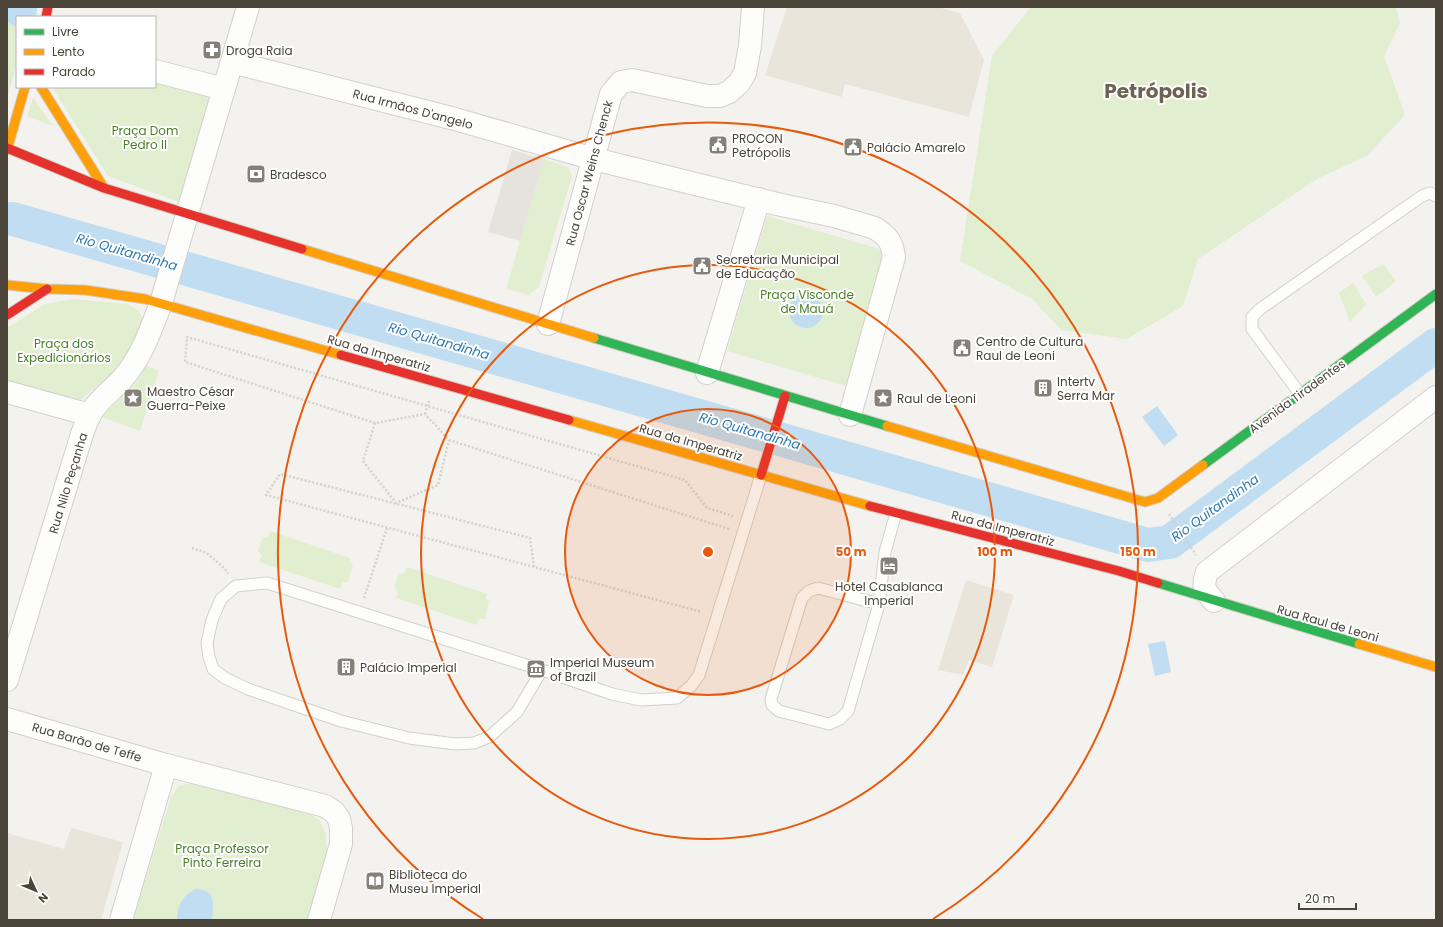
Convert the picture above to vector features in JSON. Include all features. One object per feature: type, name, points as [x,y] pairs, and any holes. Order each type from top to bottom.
[{"type":"main road","points":[[25,88],[7,149],[104,188],[784,396],[1145,502],[1158,498]]},
{"type":"main road","points":[[42,88],[104,188]]},
{"type":"main road","points":[[7,285],[47,289],[85,290],[145,299],[161,303]]},
{"type":"main road","points":[[7,315],[47,289]]},
{"type":"main road","name":"Avenida Tiradentes","points":[[1158,498],[1436,294]]},
{"type":"main road","name":"Rua da Imperatriz","points":[[161,303],[896,513],[1119,571],[1214,601]]},
{"type":"main road","points":[[761,475],[784,396]]},
{"type":"main road","name":"Rua Raul de Leoni","points":[[1214,601],[1436,667]]},
{"type":"street","points":[[187,214],[248,7]]},
{"type":"street","name":"Rua Oscar Weins Chenck","points":[[548,324],[611,94],[621,82],[632,80],[707,96],[720,96],[729,92],[739,83],[745,73],[750,46],[753,7]]},
{"type":"street","name":"Rua Irmãos D'angelo","points":[[232,62],[455,120],[594,159],[759,199]]},
{"type":"street","points":[[156,71],[224,89]]},
{"type":"street","points":[[707,373],[759,199],[834,216],[875,228],[884,234],[890,241],[893,248],[894,257],[850,415]]},
{"type":"street","name":"Rua Nilo Peçanha","points":[[7,680],[82,434],[90,415],[102,398],[124,378],[147,340],[161,303],[187,214]]},
{"type":"street","points":[[7,392],[90,415]]},
{"type":"street","points":[[1214,601],[1205,591],[1204,582],[1207,572],[1436,397]]},
{"type":"street","name":"Rua Barão de Teffe","points":[[7,719],[166,765]]},
{"type":"street","points":[[122,920],[166,765],[325,806],[334,812],[339,819],[341,828],[341,844],[319,920]]},
{"type":"lane","points":[[1300,394],[1252,329],[1252,317],[1260,309],[1422,196],[1430,193],[1436,196]]},
{"type":"lane","points":[[542,670],[516,712],[489,737],[474,742],[455,744],[408,738],[341,721],[248,689],[225,678],[214,669],[209,657],[208,643],[212,620],[221,598],[236,586],[267,583],[542,670],[612,694],[641,700],[677,698],[691,686],[699,675],[761,475]]},
{"type":"lane","points":[[879,604],[818,588],[809,591],[802,598],[772,699],[772,705],[780,711],[829,724],[840,719],[848,711],[879,604],[885,552],[896,513]]},
{"type":"path","points":[[743,534],[449,440],[425,414],[375,423],[185,362],[187,337],[685,480],[707,508],[747,520]]},
{"type":"path","points":[[375,423],[363,461],[396,503]]},
{"type":"path","points":[[396,503],[438,485],[449,440]]},
{"type":"path","points":[[534,567],[530,538],[280,474],[266,495],[387,528],[717,616]]},
{"type":"path","points":[[1158,498],[1207,572]]},
{"type":"path","points":[[360,612],[387,528]]},
{"type":"path","points":[[192,548],[206,553],[224,569],[236,586]]},
{"type":"shaded area","points":[[787,7],[937,7],[960,13],[984,60],[969,117],[845,84],[842,97],[765,75]]},
{"type":"shaded area","points":[[512,150],[544,159],[520,241],[488,232]]},
{"type":"shaded area","points":[[966,580],[1014,595],[992,667],[969,660],[963,675],[938,670]]},
{"type":"shaded area","points":[[71,828],[123,842],[101,920],[7,920],[7,833],[64,849]]},
{"type":"green space","points":[[1031,7],[1396,7],[1400,23],[1384,56],[1405,115],[1368,155],[1317,179],[1198,259],[1183,306],[1127,339],[1061,330],[1032,299],[960,261],[992,56]]},
{"type":"green space","points":[[7,10],[30,16],[16,16],[16,66],[7,98]]},
{"type":"green space","name":"Praça Dom Pedro II","points":[[156,79],[211,93],[179,202],[108,176],[53,88],[156,88]]},
{"type":"green space","points":[[33,98],[34,99],[53,126],[27,116]]},
{"type":"green space","points":[[544,159],[568,167],[572,176],[539,287],[529,295],[506,289]]},
{"type":"green space","name":"Praça Visconde de Mauá","points":[[767,216],[886,251],[846,386],[727,351]]},
{"type":"green space","points":[[1383,264],[1396,281],[1376,297],[1362,276]]},
{"type":"green space","points":[[1353,283],[1366,304],[1350,322],[1339,293]]},
{"type":"green space","name":"Praça dos Expedicionários","points":[[74,299],[127,304],[139,311],[144,323],[128,354],[108,377],[75,404],[7,386],[7,328],[45,304]]},
{"type":"green space","points":[[147,366],[159,371],[140,431],[101,417],[136,383]]},
{"type":"green space","points":[[270,531],[350,558],[349,562],[353,565],[348,582],[342,583],[340,589],[259,562],[262,555],[258,550],[263,538],[268,537]]},
{"type":"green space","points":[[407,567],[487,594],[485,598],[489,601],[485,619],[479,619],[476,625],[396,598],[398,592],[394,586],[399,574],[405,573]]},
{"type":"green space","name":"Praça Professor Pinto Ferreira","points":[[195,782],[305,810],[320,821],[326,834],[327,853],[307,920],[133,920],[171,797],[179,786]]},
{"type":"water","points":[[806,294],[818,299],[823,311],[818,323],[806,328],[794,323],[789,311],[794,299]]},
{"type":"water","points":[[1157,406],[1178,435],[1164,446],[1142,417]]},
{"type":"water","points":[[1165,641],[1171,672],[1155,676],[1148,644]]},
{"type":"water","points":[[195,889],[207,892],[212,898],[212,920],[177,920],[178,910],[184,898]]},
{"type":"waterway","name":"Rio Quitandinha","points":[[13,219],[1148,545],[1170,542],[1436,345]]},
{"type":"traffic: fast","points":[[1203,465],[1436,294]]},
{"type":"traffic: fast","points":[[594,338],[887,426]]},
{"type":"traffic: fast","points":[[1158,583],[1359,644]]},
{"type":"traffic: slow","points":[[7,150],[25,88]]},
{"type":"traffic: slow","points":[[42,88],[104,188]]},
{"type":"traffic: slow","points":[[302,249],[594,338]]},
{"type":"traffic: slow","points":[[7,285],[47,289],[85,290],[145,299],[341,355]]},
{"type":"traffic: slow","points":[[569,420],[870,506]]},
{"type":"traffic: slow","points":[[887,426],[1145,502],[1158,498],[1203,465]]},
{"type":"traffic: slow","points":[[1359,644],[1436,667]]},
{"type":"traffic: jam","points":[[46,16],[48,7]]},
{"type":"traffic: jam","points":[[7,148],[104,188],[302,249]]},
{"type":"traffic: jam","points":[[7,315],[47,289]]},
{"type":"traffic: jam","points":[[341,355],[569,420]]},
{"type":"traffic: jam","points":[[761,475],[785,396]]},
{"type":"traffic: jam","points":[[870,506],[1119,571],[1158,583]]},
{"type":"place","name":"Droga Raia","points":[[212,50]]},
{"type":"place","name":"PROCON Petrópolis","points":[[718,145]]},
{"type":"place","name":"Palácio Amarelo","points":[[853,147]]},
{"type":"place","name":"Bradesco","points":[[256,174]]},
{"type":"place","name":"Secretaria Municipal de Educação","points":[[702,266]]},
{"type":"place","name":"Centro de Cultura Raul de Leoni","points":[[962,348]]},
{"type":"place","name":"Intertv Serra Mar","points":[[1043,388]]},
{"type":"place","name":"Maestro César Guerra-Peixe","points":[[133,398]]},
{"type":"place","name":"Raul de Leoni","points":[[883,398]]},
{"type":"place","name":"Hotel Casablanca Imperial","points":[[889,566]]},
{"type":"place","name":"Palácio Imperial","points":[[346,667]]},
{"type":"place","name":"Imperial Museum of Brazil","points":[[536,669]]},
{"type":"place","name":"Biblioteca do Museu Imperial","points":[[375,881]]},
{"type":"district","name":"Petrópolis","points":[[1156,91]]}]
